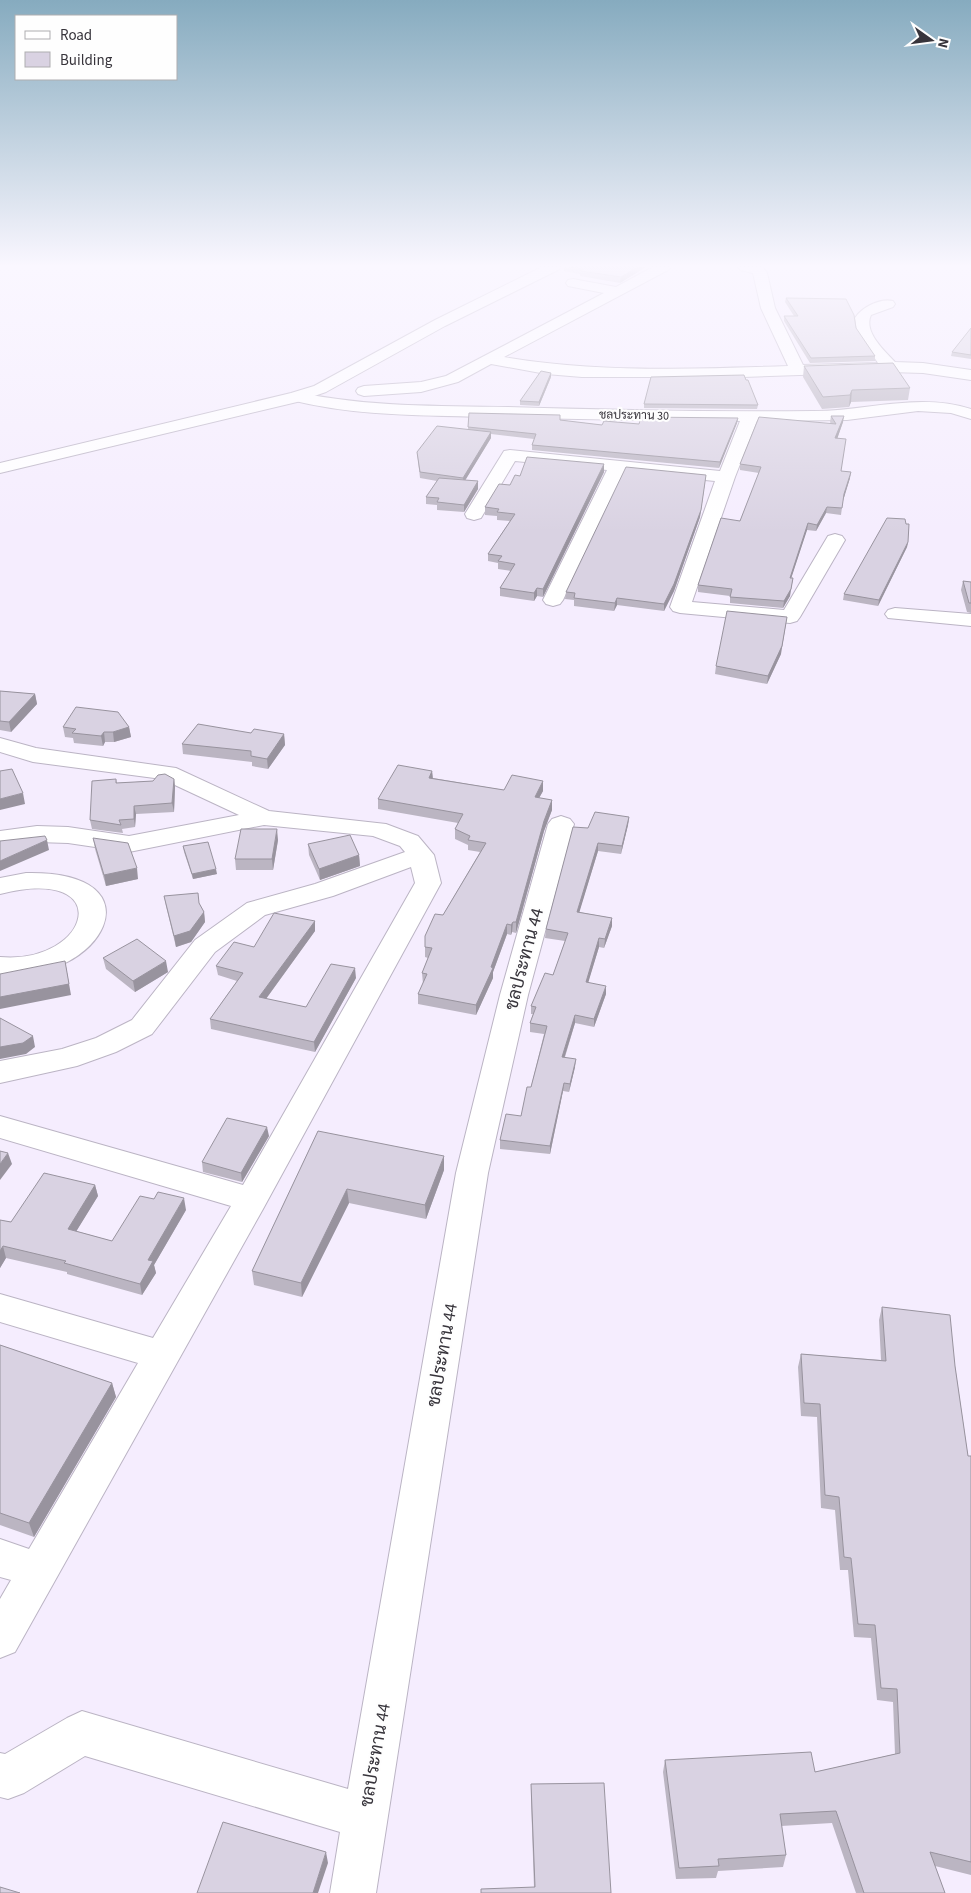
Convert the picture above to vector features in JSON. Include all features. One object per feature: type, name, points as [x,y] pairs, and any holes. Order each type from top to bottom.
[{"type":"street","points":[[0,468],[297,397],[320,389],[381,355]]},
{"type":"street","points":[[320,389],[358,391],[420,387],[452,379],[500,355]]},
{"type":"street","points":[[791,355],[798,371]]},
{"type":"street","points":[[881,355],[890,367]]},
{"type":"street","points":[[492,360],[546,370],[582,372],[798,371],[890,367],[923,368],[971,375]]},
{"type":"street","name":"ชลประทาน 30","points":[[297,397],[320,402],[407,409],[833,416],[911,406],[946,407],[971,414]]},
{"type":"street","points":[[750,416],[726,477],[680,608],[790,617],[835,540]]},
{"type":"street","points":[[474,514],[510,455],[726,477]]},
{"type":"street","points":[[553,600],[618,465]]},
{"type":"street","points":[[894,614],[971,620]]},
{"type":"street","points":[[0,746],[33,756],[168,773],[264,818]]},
{"type":"street","points":[[0,763],[33,756]]},
{"type":"street","points":[[0,839],[37,834],[68,835],[129,844],[264,818],[377,829],[409,841],[421,855],[428,884],[251,1200],[0,1638]]},
{"type":"street","name":"ชลประทาน 44","points":[[352,1893],[472,1173],[514,995],[561,824]]},
{"type":"street","points":[[0,1072],[66,1059],[106,1045],[142,1027],[205,946],[256,909],[324,890],[421,855]]},
{"type":"street","points":[[0,886],[31,880],[54,881],[74,886],[84,894],[92,906],[93,920],[85,935],[70,949],[54,958],[30,965],[0,966]]},
{"type":"street","points":[[0,1127],[251,1200]]},
{"type":"street","points":[[0,1308],[162,1355]]},
{"type":"street","points":[[0,1558],[39,1571]]},
{"type":"street","points":[[0,1775],[8,1777],[82,1733],[364,1816]]},
{"type":"building","points":[[809,355],[875,356],[811,358]]},
{"type":"building","points":[[893,363],[910,388],[852,390],[850,395],[823,397],[804,366]]},
{"type":"building","points":[[541,371],[551,373],[539,402],[520,401]]},
{"type":"building","points":[[744,375],[746,380],[748,380],[758,405],[644,404],[651,377]]},
{"type":"building","points":[[469,413],[560,415],[560,420],[602,425],[604,421],[639,424],[641,417],[738,418],[720,462],[532,445],[536,434],[468,427]]},
{"type":"building","points":[[831,416],[844,416],[835,438],[846,439],[841,471],[851,472],[842,508],[827,507],[817,525],[808,523],[790,578],[793,578],[791,589],[784,601],[730,597],[732,589],[698,585],[721,518],[740,521],[761,467],[740,464],[759,417],[836,424]]},
{"type":"building","points":[[437,426],[491,432],[463,478],[420,472],[417,452]]},
{"type":"building","points":[[527,457],[604,464],[543,589],[537,588],[534,593],[500,588],[515,564],[498,561],[502,556],[488,554],[515,514],[497,512],[499,509],[485,507],[499,484],[510,485],[515,475],[520,476]]},
{"type":"building","points":[[626,467],[706,475],[701,510],[674,584],[664,604],[617,598],[615,603],[574,598],[575,593],[566,592]]},
{"type":"building","points":[[439,478],[478,481],[464,505],[437,502],[439,498],[426,497]]},
{"type":"building","points":[[887,518],[905,519],[906,524],[909,524],[908,542],[879,600],[844,594]]},
{"type":"building","points":[[963,581],[971,582],[971,603],[969,603]]},
{"type":"building","points":[[727,611],[787,617],[782,646],[768,676],[716,666]]},
{"type":"building","points":[[0,691],[35,694],[9,722],[0,721]]},
{"type":"building","points":[[76,707],[118,712],[129,727],[113,732],[104,732],[101,736],[72,733],[76,729],[63,727]]},
{"type":"building","points":[[198,724],[251,733],[254,729],[284,734],[267,759],[251,756],[251,751],[182,744]]},
{"type":"building","points":[[398,765],[432,771],[429,778],[504,790],[512,775],[543,781],[535,797],[552,800],[544,821],[516,922],[513,922],[511,925],[507,924],[491,967],[493,968],[476,1005],[418,994],[427,974],[422,973],[432,948],[425,947],[425,936],[435,914],[443,915],[486,843],[468,840],[470,836],[455,829],[463,814],[378,799]]},
{"type":"building","points":[[12,769],[23,793],[0,799],[0,771]]},
{"type":"building","points":[[165,774],[174,779],[172,803],[134,806],[134,819],[119,820],[121,825],[90,820],[92,781],[116,779],[116,783],[153,781],[158,775]]},
{"type":"building","points":[[595,812],[629,817],[622,846],[598,843],[577,912],[612,918],[605,939],[599,938],[586,982],[606,986],[594,1019],[575,1015],[562,1057],[576,1059],[570,1084],[564,1083],[550,1146],[500,1140],[506,1114],[521,1116],[527,1087],[531,1087],[547,1026],[530,1023],[536,1007],[531,1006],[545,973],[553,975],[568,933],[546,929],[573,827],[588,828]]},
{"type":"building","points":[[241,829],[277,829],[272,859],[235,859]]},
{"type":"building","points":[[350,835],[359,855],[319,869],[308,844]]},
{"type":"building","points":[[45,836],[47,840],[0,861],[0,841]]},
{"type":"building","points":[[93,838],[128,843],[137,868],[104,875]]},
{"type":"building","points":[[208,842],[216,869],[192,874],[183,846]]},
{"type":"building","points":[[198,893],[199,903],[204,912],[190,931],[174,936],[164,896]]},
{"type":"building","points":[[274,913],[315,921],[259,997],[306,1007],[331,964],[355,968],[314,1042],[210,1019],[243,973],[216,966],[234,942],[254,947]]},
{"type":"building","points":[[137,939],[166,961],[133,981],[103,958]]},
{"type":"building","points":[[65,961],[69,984],[0,997],[0,974]]},
{"type":"building","points":[[0,1018],[33,1036],[23,1043],[0,1047]]},
{"type":"building","points":[[227,1118],[267,1127],[241,1173],[202,1162]]},
{"type":"building","points":[[318,1131],[444,1156],[425,1205],[347,1189],[301,1283],[252,1271]]},
{"type":"building","points":[[0,1151],[8,1153],[0,1164]]},
{"type":"building","points":[[44,1173],[95,1185],[68,1229],[112,1241],[140,1196],[154,1199],[158,1192],[184,1198],[148,1260],[153,1261],[140,1284],[64,1263],[66,1261],[3,1246],[0,1251],[0,1220],[11,1222]]},
{"type":"building","points":[[882,1307],[950,1315],[968,1456],[971,1456],[971,1862],[930,1852],[945,1893],[864,1893],[836,1811],[780,1814],[786,1855],[718,1859],[719,1866],[679,1868],[665,1760],[811,1752],[815,1772],[900,1753],[897,1689],[881,1688],[875,1625],[858,1624],[851,1558],[844,1557],[839,1497],[825,1495],[820,1404],[804,1403],[801,1354],[886,1361]]},
{"type":"building","points":[[0,1345],[112,1383],[29,1523],[0,1513]]},
{"type":"building","points":[[604,1783],[611,1893],[481,1893],[481,1889],[535,1887],[531,1784]]},
{"type":"building","points":[[223,1822],[326,1852],[313,1893],[197,1893]]},
{"type":"building","points":[[0,1887],[20,1893],[0,1893]]}]
